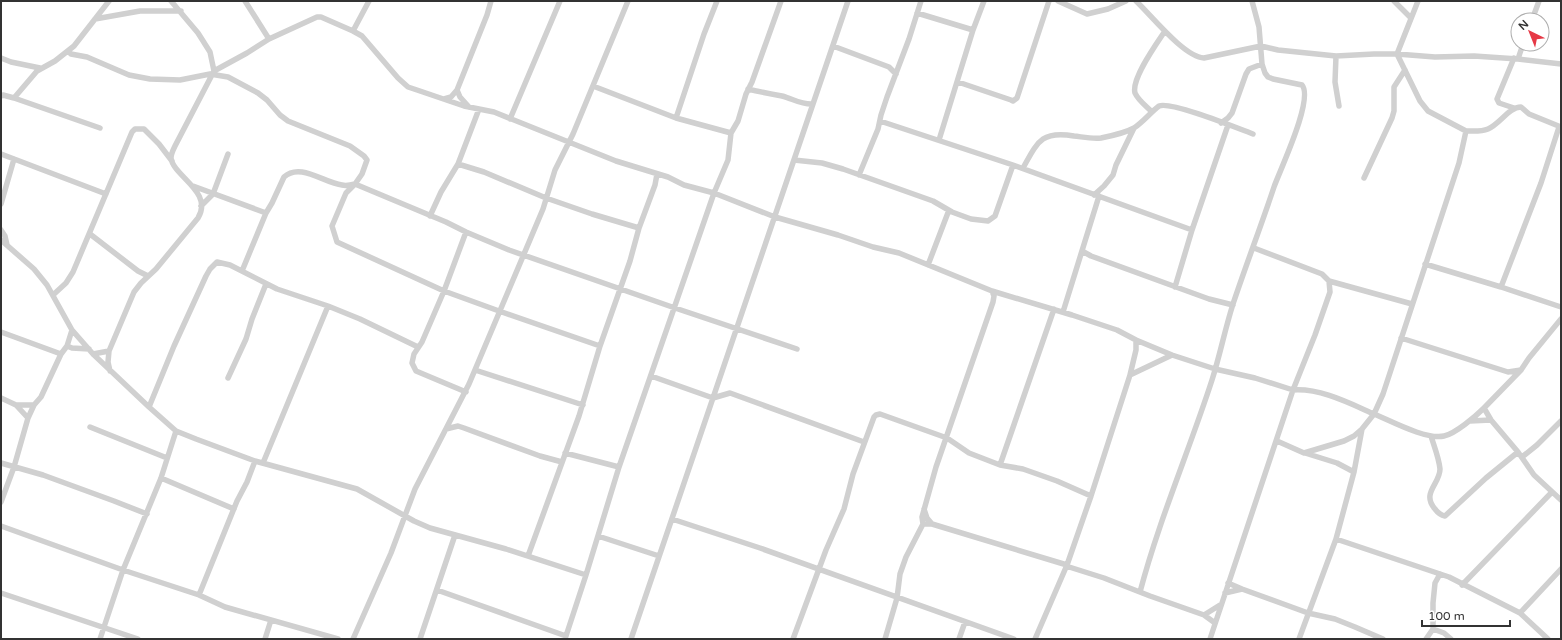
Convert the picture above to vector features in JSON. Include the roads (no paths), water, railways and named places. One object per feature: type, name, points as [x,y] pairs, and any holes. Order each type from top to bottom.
[{"type":"street","points":[[14,98],[40,68],[68,52],[82,37],[109,1]]},
{"type":"street","points":[[171,1],[198,33],[210,52],[213,73],[175,146],[172,153],[172,161]]},
{"type":"street","points":[[246,1],[269,39]]},
{"type":"street","points":[[443,99],[448,98],[458,90],[491,1]]},
{"type":"street","points":[[510,118],[560,1]]},
{"type":"street","points":[[352,639],[391,553],[414,489],[466,392],[543,209],[555,170],[569,143],[628,1]]},
{"type":"street","points":[[676,118],[704,34],[717,1]]},
{"type":"street","points":[[437,590],[565,638],[619,467],[714,193],[728,160],[731,133],[738,121],[748,89],[752,82],[781,1]]},
{"type":"street","points":[[631,639],[848,1]]},
{"type":"street","points":[[859,175],[878,129],[886,97],[900,64],[921,1]]},
{"type":"street","points":[[939,140],[973,30],[984,1]]},
{"type":"street","points":[[958,82],[1013,101],[1017,98],[1049,1]]},
{"type":"street","points":[[1058,1],[1087,14],[1108,10],[1126,1]]},
{"type":"street","points":[[1136,1],[1183,48],[1198,58],[1261,46],[1278,50],[1336,56],[1397,54],[1435,57],[1474,56],[1516,58],[1561,64]]},
{"type":"street","points":[[1140,592],[1152,550],[1215,369],[1233,305],[1275,185],[1291,147],[1304,101],[1305,93],[1302,85],[1268,76],[1262,64],[1258,27],[1252,1]]},
{"type":"street","points":[[1394,1],[1411,18]]},
{"type":"street","points":[[1418,1],[1397,54],[1420,101],[1428,111],[1466,132],[1489,129],[1502,120],[1514,108]]},
{"type":"street","points":[[1535,12],[1539,1]]},
{"type":"street","points":[[353,31],[368,2]]},
{"type":"street","points":[[95,19],[140,11],[181,11]]},
{"type":"street","points":[[917,13],[973,30]]},
{"type":"street","points":[[68,52],[71,54],[87,56],[129,75],[150,79],[180,80],[213,73],[269,39],[317,17],[327,18],[353,31],[367,41],[388,67],[408,87],[469,107],[494,112],[616,161],[668,177],[684,185],[714,193],[775,217],[838,235],[873,247],[899,253],[992,292],[1054,309],[1117,330],[1136,340],[1215,369],[1255,378],[1293,390],[1312,391],[1345,401],[1406,428],[1431,436],[1445,436],[1470,421],[1521,370],[1539,345],[1561,319]]},
{"type":"street","points":[[1152,112],[1136,96],[1134,91],[1148,55],[1165,31]]},
{"type":"street","points":[[833,46],[889,67],[896,74]]},
{"type":"street","points":[[1501,287],[1541,183],[1560,127],[1529,114],[1521,107],[1514,108],[1499,103],[1497,99],[1519,52]]},
{"type":"street","points":[[1336,56],[1335,82],[1339,106]]},
{"type":"street","points":[[1,58],[11,62],[40,68]]},
{"type":"street","points":[[889,67],[900,64]]},
{"type":"street","points":[[1221,123],[1232,113],[1246,74],[1249,70],[1262,64]]},
{"type":"street","points":[[224,65],[228,78]]},
{"type":"street","points":[[1364,178],[1392,118],[1394,111],[1394,87],[1405,70]]},
{"type":"street","points":[[213,73],[228,78],[263,97],[280,115],[288,120],[350,146],[367,160],[362,174],[346,194],[332,226],[337,242],[444,291],[600,346]]},
{"type":"street","points":[[593,86],[676,118],[731,133]]},
{"type":"street","points":[[748,89],[765,94],[782,96],[806,105],[813,104]]},
{"type":"street","points":[[458,90],[460,97],[469,107]]},
{"type":"street","points":[[1,96],[3,95],[14,98],[100,128]]},
{"type":"street","points":[[1063,312],[1082,251],[1097,195],[1112,175],[1134,128],[1163,104],[1253,134]]},
{"type":"street","points":[[806,105],[810,112]]},
{"type":"street","points":[[430,216],[441,192],[458,164],[479,109]]},
{"type":"street","points":[[880,120],[1023,168],[1192,230]]},
{"type":"street","points":[[1175,287],[1192,230],[1228,125]]},
{"type":"street","points":[[1023,168],[1041,140],[1050,135],[1058,134],[1100,138],[1134,128]]},
{"type":"street","points":[[53,295],[66,283],[73,272],[132,132],[135,129],[144,129],[159,144],[178,171],[193,186],[212,194],[251,206],[266,213]]},
{"type":"street","points":[[1304,453],[1344,441],[1354,436],[1362,429],[1374,414],[1383,394],[1425,264],[1460,163],[1466,132]]},
{"type":"street","points":[[1,154],[106,194]]},
{"type":"street","points":[[201,206],[212,194],[228,154]]},
{"type":"street","points":[[1,204],[14,159]]},
{"type":"street","points":[[794,160],[830,165],[933,201],[949,210],[971,219],[988,221],[992,220],[995,216],[1013,165]]},
{"type":"street","points":[[458,164],[484,172],[546,198],[639,228]]},
{"type":"street","points":[[242,271],[266,213],[272,204],[284,177],[293,172],[304,172],[342,186],[355,184],[509,250],[621,288],[674,308],[738,328],[797,349]]},
{"type":"street","points":[[528,556],[548,506],[565,453],[583,405],[600,346],[621,288],[639,228],[658,174]]},
{"type":"street","points":[[110,371],[108,362],[109,351],[134,292],[138,286],[156,269],[198,218],[201,211],[201,206],[193,186]]},
{"type":"street","points":[[928,265],[949,210]]},
{"type":"street","points":[[1,230],[5,236],[7,245]]},
{"type":"street","points":[[466,232],[444,291],[422,342],[412,360],[413,368],[416,371],[466,392]]},
{"type":"street","points":[[90,234],[138,271],[148,276]]},
{"type":"street","points":[[1,240],[34,269],[53,295],[72,330],[91,352],[176,431],[255,461],[357,489],[404,516],[430,528],[528,556],[586,575]]},
{"type":"street","points":[[1254,248],[1322,274],[1330,281],[1412,304]]},
{"type":"street","points":[[1082,251],[1091,256],[1175,287],[1209,299],[1233,305]]},
{"type":"street","points":[[149,407],[174,346],[210,269],[217,262],[221,262],[242,271],[277,289],[328,306],[360,319],[418,347]]},
{"type":"street","points":[[1425,264],[1561,307]]},
{"type":"street","points":[[138,271],[138,286]]},
{"type":"street","points":[[1210,639],[1220,605],[1277,441],[1293,390],[1330,292],[1330,281]]},
{"type":"street","points":[[228,378],[246,339],[252,318],[266,284]]},
{"type":"street","points":[[885,639],[897,598],[900,574],[906,557],[923,524],[922,516],[936,467],[993,302],[994,296],[992,292]]},
{"type":"street","points":[[263,463],[328,306]]},
{"type":"street","points":[[1000,465],[1054,309]]},
{"type":"street","points":[[1,502],[14,467],[28,418],[34,404],[41,397],[61,354],[67,346],[72,330]]},
{"type":"street","points":[[1,332],[61,354]]},
{"type":"street","points":[[1401,338],[1508,372],[1521,370]]},
{"type":"street","points":[[1035,639],[1066,566],[1091,496],[1130,375],[1136,350],[1136,340]]},
{"type":"street","points":[[67,346],[91,352],[109,351]]},
{"type":"street","points":[[1130,375],[1172,354]]},
{"type":"street","points":[[475,370],[583,405]]},
{"type":"street","points":[[1508,372],[1511,381]]},
{"type":"street","points":[[651,376],[713,398],[730,393],[864,442]]},
{"type":"street","points":[[1,398],[16,405],[28,418]]},
{"type":"street","points":[[16,405],[34,404]]},
{"type":"street","points":[[1484,408],[1491,420],[1520,454],[1534,475],[1561,500]]},
{"type":"street","points":[[793,639],[818,570],[844,509],[853,474],[864,442],[876,415],[880,414],[947,438],[970,453],[1000,465],[1023,469],[1050,478],[1091,496]]},
{"type":"street","points":[[452,418],[458,426]]},
{"type":"street","points":[[1470,421],[1491,420]]},
{"type":"street","points":[[1431,436],[1440,467],[1430,499],[1432,506],[1438,513],[1445,516],[1486,478],[1520,454],[1537,445],[1561,421]]},
{"type":"street","points":[[446,428],[458,426],[480,432],[540,456],[562,462]]},
{"type":"street","points":[[90,427],[167,458]]},
{"type":"street","points":[[1299,639],[1336,539],[1354,472],[1362,429]]},
{"type":"street","points":[[100,639],[123,570],[161,478],[176,431]]},
{"type":"street","points":[[1277,441],[1304,453],[1337,463],[1354,472]]},
{"type":"street","points":[[565,453],[619,467]]},
{"type":"street","points":[[200,595],[234,509],[255,461]]},
{"type":"street","points":[[1,463],[43,475],[147,514]]},
{"type":"street","points":[[161,478],[234,509]]},
{"type":"street","points":[[1462,585],[1552,492]]},
{"type":"street","points":[[924,510],[926,518],[932,524]]},
{"type":"street","points":[[672,519],[760,548],[1014,639]]},
{"type":"street","points":[[923,524],[932,524],[1104,578],[1204,615],[1215,623]]},
{"type":"street","points":[[1,526],[123,570],[200,595],[225,607],[338,639]]},
{"type":"street","points":[[420,639],[455,535]]},
{"type":"street","points":[[598,536],[659,556]]},
{"type":"street","points":[[1336,539],[1449,577],[1462,585],[1520,613],[1548,639]]},
{"type":"street","points":[[1520,613],[1531,599],[1561,570]]},
{"type":"street","points":[[1426,639],[1433,629],[1435,583],[1440,574]]},
{"type":"street","points":[[1228,583],[1242,590],[1308,613],[1335,619],[1383,639]]},
{"type":"street","points":[[1225,593],[1242,590]]},
{"type":"street","points":[[1,593],[138,639]]},
{"type":"street","points":[[1204,615],[1220,605]]},
{"type":"street","points":[[264,639],[271,620]]},
{"type":"street","points":[[959,639],[965,622]]},
{"type":"street","points":[[1433,629],[1444,633],[1451,639]]}]
